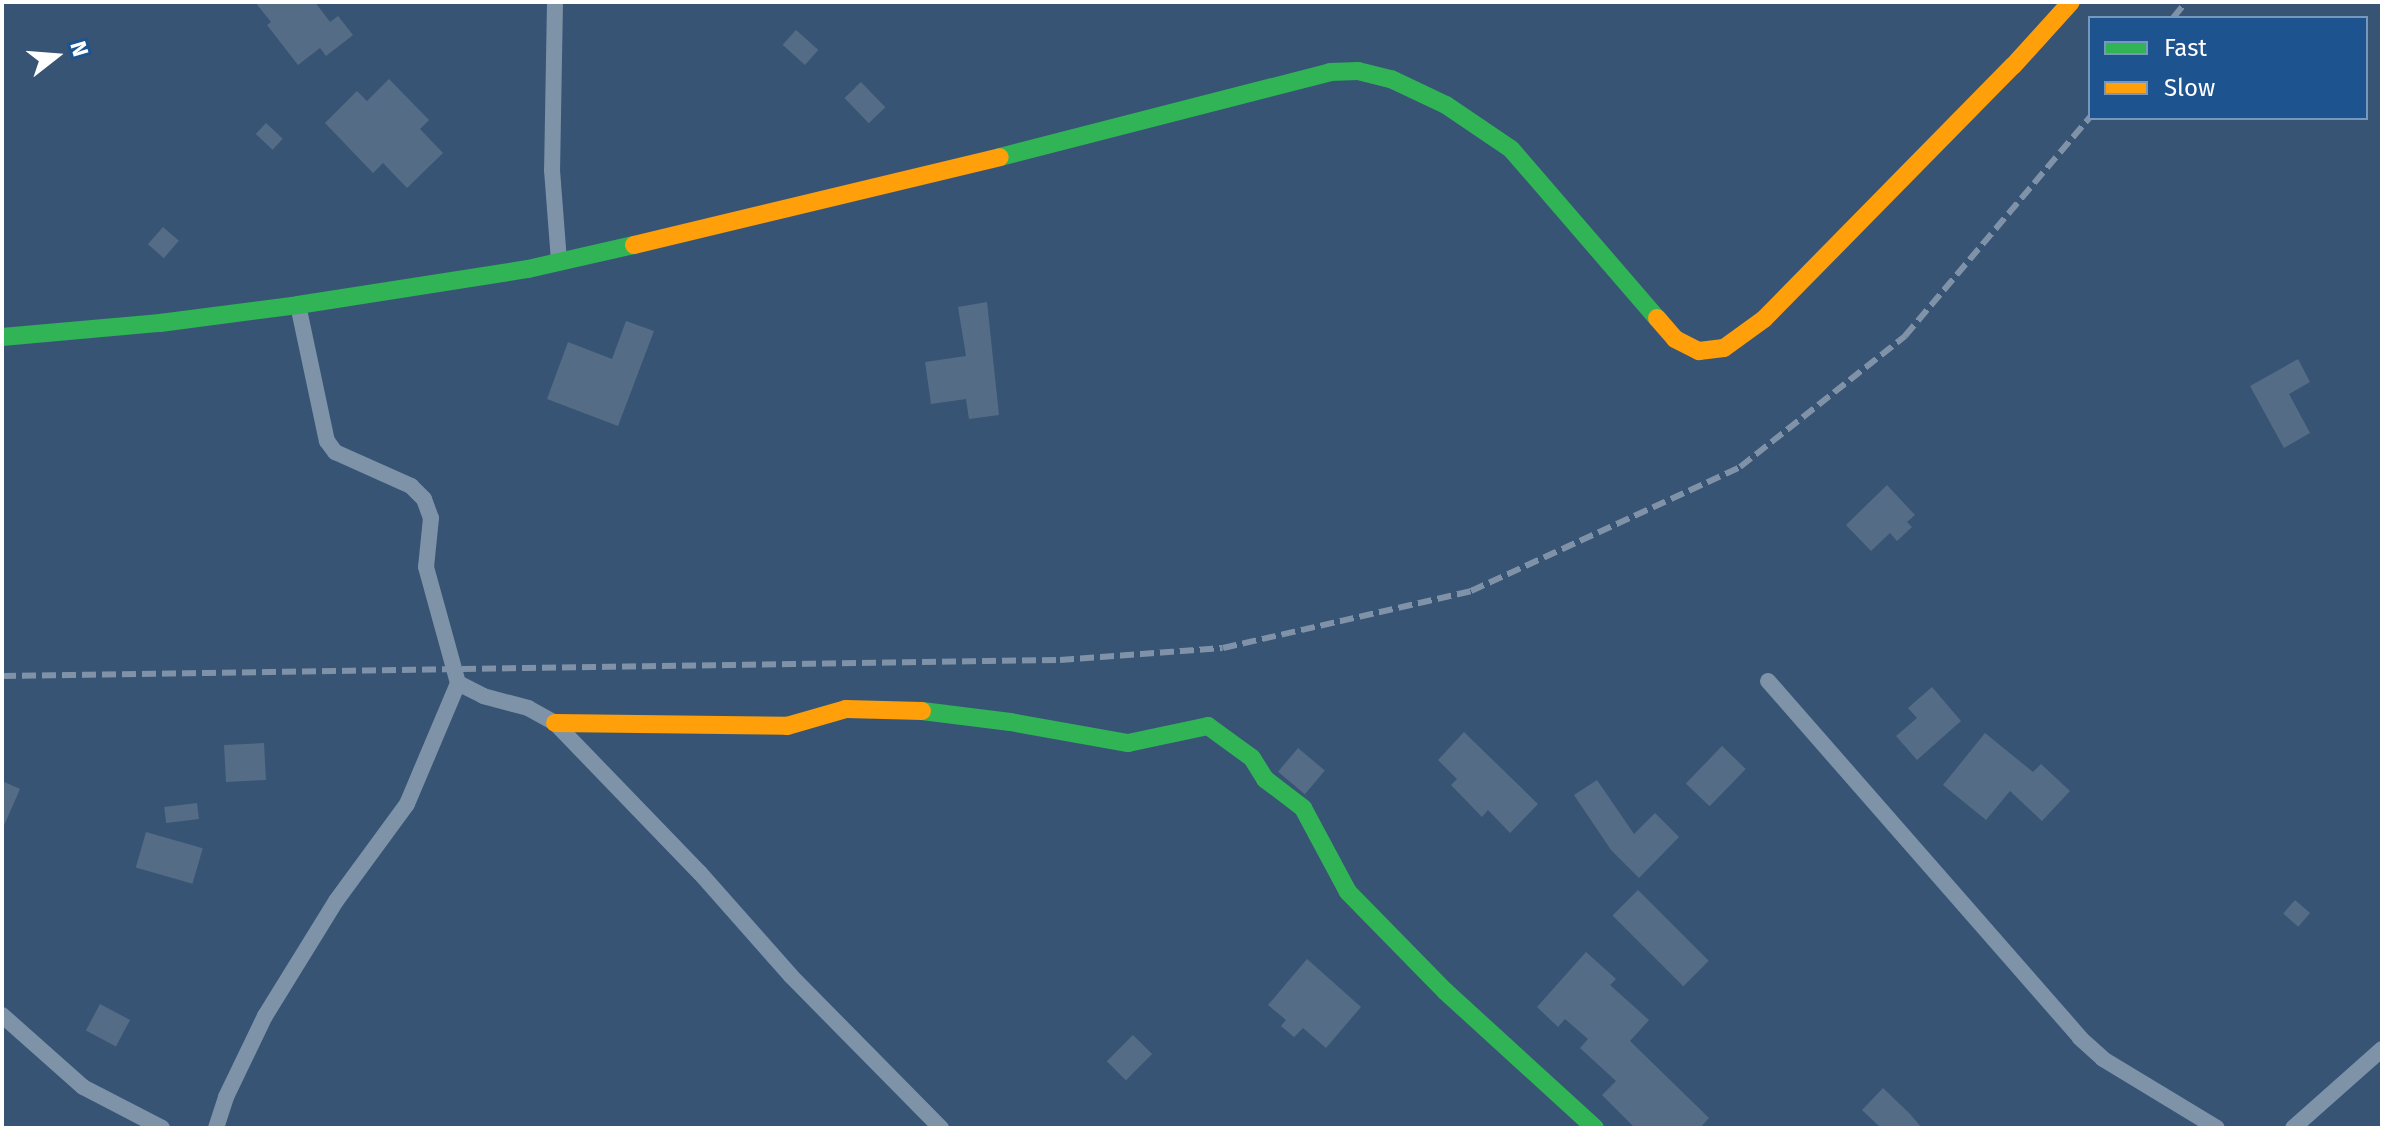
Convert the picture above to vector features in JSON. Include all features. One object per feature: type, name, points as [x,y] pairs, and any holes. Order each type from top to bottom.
[{"type":"street","points":[[555,2],[552,170],[559,262]]},
{"type":"street","points":[[2,337],[160,323],[298,305],[559,262],[909,181],[1261,87],[1330,72],[1358,71],[1391,79],[1446,105],[1511,149],[1675,339],[1699,351],[1724,348],[1764,319],[2013,66],[2071,2]]},
{"type":"street","points":[[216,1128],[226,1097],[265,1016],[336,901],[407,804],[458,683],[426,567],[431,518],[424,499],[411,486],[335,452],[327,441],[298,305]]},
{"type":"street","points":[[1768,681],[2080,1038],[2103,1059],[2217,1128]]},
{"type":"street","points":[[458,683],[483,696],[528,708],[555,723],[700,873],[791,976],[941,1128]]},
{"type":"street","points":[[555,723],[787,726],[846,709],[893,708],[1010,722],[1128,743],[1208,726],[1252,758],[1265,779],[1303,808],[1348,892],[1445,991],[1595,1128]]},
{"type":"street","points":[[2,1015],[83,1087],[162,1128]]},
{"type":"street","points":[[2293,1128],[2382,1049]]},
{"type":"building","points":[[255,2],[315,2],[330,22],[338,16],[353,35],[326,56],[320,48],[298,65],[267,25],[271,22]]},
{"type":"building","points":[[796,30],[818,50],[805,65],[783,45]]},
{"type":"building","points":[[389,79],[429,120],[420,129],[443,153],[407,188],[383,163],[373,173],[325,123],[357,91],[367,101]]},
{"type":"building","points":[[861,82],[885,107],[869,123],[844,98]]},
{"type":"building","points":[[266,123],[283,139],[273,150],[256,134]]},
{"type":"building","points":[[163,227],[179,241],[164,258],[148,244]]},
{"type":"building","points":[[987,302],[999,415],[969,419],[966,399],[931,404],[925,362],[966,356],[958,307]]},
{"type":"building","points":[[626,321],[654,331],[618,426],[547,399],[568,342],[612,359]]},
{"type":"building","points":[[2298,359],[2310,382],[2289,394],[2310,433],[2284,448],[2250,386]]},
{"type":"building","points":[[1887,485],[1915,515],[1907,522],[1912,527],[1897,541],[1890,533],[1871,551],[1846,525]]},
{"type":"building","points":[[1932,687],[1961,721],[1917,760],[1896,736],[1917,718],[1908,708]]},
{"type":"building","points":[[1464,732],[1538,804],[1510,833],[1488,810],[1482,817],[1451,785],[1457,779],[1438,760]]},
{"type":"building","points":[[1985,733],[2033,772],[2041,764],[2070,791],[2042,821],[2010,791],[1986,820],[1943,785]]},
{"type":"building","points":[[264,743],[266,780],[226,782],[224,745]]},
{"type":"building","points":[[1722,746],[1746,769],[1710,806],[1686,783]]},
{"type":"building","points":[[1298,748],[1325,770],[1305,794],[1278,772]]},
{"type":"building","points":[[1597,780],[1634,834],[1655,813],[1679,837],[1639,878],[1611,850],[1574,795]]},
{"type":"building","points":[[2,781],[20,789],[2,830]]},
{"type":"building","points":[[197,803],[199,819],[166,823],[164,807]]},
{"type":"building","points":[[146,832],[203,848],[193,884],[136,868]]},
{"type":"building","points":[[1638,890],[1709,961],[1683,986],[1613,915]]},
{"type":"building","points":[[2295,900],[2310,913],[2298,927],[2283,914]]},
{"type":"building","points":[[1586,952],[1616,979],[1610,985],[1649,1020],[1630,1041],[1709,1118],[1700,1128],[1635,1128],[1602,1095],[1616,1081],[1580,1048],[1588,1039],[1565,1019],[1558,1027],[1537,1007]]},
{"type":"building","points":[[1307,959],[1361,1007],[1326,1048],[1303,1028],[1294,1037],[1281,1026],[1286,1020],[1268,1005]]},
{"type":"building","points":[[100,1004],[130,1020],[116,1046],[86,1030]]},
{"type":"building","points":[[1133,1035],[1152,1054],[1126,1080],[1107,1061]]},
{"type":"building","points":[[1883,1088],[1922,1128],[1881,1128],[1862,1110]]},
{"type":"railway","points":[[2175,16],[2186,2]]},
{"type":"railway","points":[[2,676],[1060,660],[1223,648],[1471,591],[1740,467],[1905,336],[2088,119]]},
{"type":"traffic: fast","points":[[1000,157],[1330,72],[1358,71],[1391,79],[1446,105],[1511,149],[1657,318]]},
{"type":"traffic: fast","points":[[2,337],[160,323],[298,305],[528,269],[634,245]]},
{"type":"traffic: fast","points":[[922,711],[1010,722],[1128,743],[1208,726],[1252,758],[1265,779],[1303,808],[1348,892],[1445,991],[1595,1128]]},
{"type":"traffic: slow","points":[[1657,318],[1675,339],[1699,351],[1724,348],[1764,319],[2013,66],[2071,2]]},
{"type":"traffic: slow","points":[[634,245],[1000,157]]},
{"type":"traffic: slow","points":[[555,723],[787,726],[846,709],[922,711]]}]
